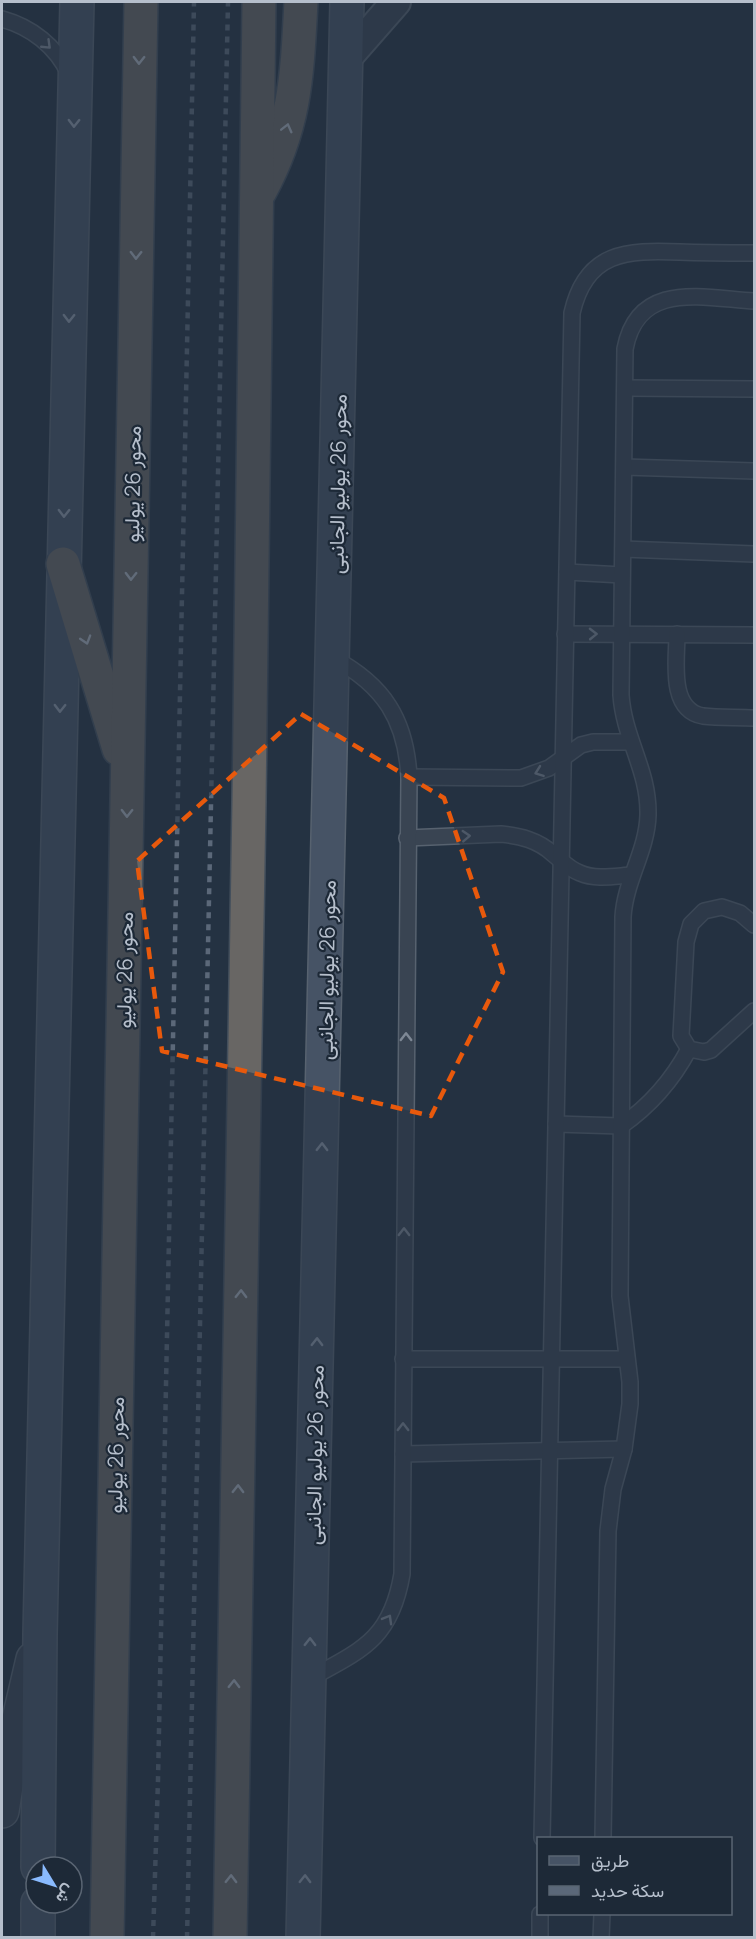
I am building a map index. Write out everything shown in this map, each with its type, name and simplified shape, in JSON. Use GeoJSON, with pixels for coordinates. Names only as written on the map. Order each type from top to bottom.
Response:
{"type":"FeatureCollection","features":[{"type":"Feature","properties":{"kind":"highway","name":"محور 26 يوليو"},"geometry":{"type":"LineString","coordinates":[[107,1938],[141,2]]}},
{"type":"Feature","properties":{"kind":"highway"},"geometry":{"type":"LineString","coordinates":[[230,1938],[249,802],[259,2]]}},
{"type":"Feature","properties":{"kind":"highway"},"geometry":{"type":"LineString","coordinates":[[255,200],[272,169],[285,137],[293,102],[301,2]]}},
{"type":"Feature","properties":{"kind":"highway"},"geometry":{"type":"LineString","coordinates":[[63,564],[127,777]]}},
{"type":"Feature","properties":{"kind":"main road"},"geometry":{"type":"LineString","coordinates":[[38,1855],[40,1634],[76,2]]}},
{"type":"Feature","properties":{"kind":"main road","name":"محور 26 يوليو الجانبى"},"geometry":{"type":"LineString","coordinates":[[303,1938],[347,2]]}},
{"type":"Feature","properties":{"kind":"main road"},"geometry":{"type":"LineString","coordinates":[[38,1915],[38,1938]]}},
{"type":"Feature","properties":{"kind":"street"},"geometry":{"type":"LineString","coordinates":[[347,58],[396,2]]}},
{"type":"Feature","properties":{"kind":"street"},"geometry":{"type":"LineString","coordinates":[[2,1810],[20,1714],[40,1634]]}},
{"type":"Feature","properties":{"kind":"lane"},"geometry":{"type":"LineString","coordinates":[[2,20],[30,30],[45,41],[68,71],[74,89]]}},
{"type":"Feature","properties":{"kind":"lane"},"geometry":{"type":"LineString","coordinates":[[542,1837],[572,312],[575,298],[582,284],[602,263],[615,256],[629,252],[754,253]]}},
{"type":"Feature","properties":{"kind":"lane"},"geometry":{"type":"LineString","coordinates":[[603,1837],[608,1531],[612,1489],[624,1449],[630,1404],[620,1296],[623,917],[624,903],[645,837],[648,808],[645,778],[622,711],[621,633],[628,336],[637,318],[652,304],[664,299],[677,297],[754,301]]}},
{"type":"Feature","properties":{"kind":"lane"},"geometry":{"type":"LineString","coordinates":[[625,388],[754,389]]}},
{"type":"Feature","properties":{"kind":"lane"},"geometry":{"type":"LineString","coordinates":[[624,467],[754,471]]}},
{"type":"Feature","properties":{"kind":"lane"},"geometry":{"type":"LineString","coordinates":[[623,549],[754,554]]}},
{"type":"Feature","properties":{"kind":"lane"},"geometry":{"type":"LineString","coordinates":[[567,572],[622,574]]}},
{"type":"Feature","properties":{"kind":"lane"},"geometry":{"type":"LineString","coordinates":[[565,634],[754,636]]}},
{"type":"Feature","properties":{"kind":"lane"},"geometry":{"type":"LineString","coordinates":[[677,634],[678,686],[683,702],[688,708],[703,716],[754,718]]}},
{"type":"Feature","properties":{"kind":"lane"},"geometry":{"type":"LineString","coordinates":[[309,1679],[354,1656],[382,1629],[393,1612],[402,1574],[408,753],[403,733],[382,696],[368,681],[333,658]]}},
{"type":"Feature","properties":{"kind":"lane"},"geometry":{"type":"LineString","coordinates":[[409,777],[521,778],[549,768],[571,751],[592,742],[631,742]]}},
{"type":"Feature","properties":{"kind":"lane"},"geometry":{"type":"LineString","coordinates":[[407,838],[514,835],[540,844],[570,868],[591,877],[632,875]]}},
{"type":"Feature","properties":{"kind":"lane"},"geometry":{"type":"LineString","coordinates":[[754,925],[740,913],[722,907],[704,911],[691,924],[686,942],[681,1036],[689,1049],[704,1052],[711,1050],[754,1011]]}},
{"type":"Feature","properties":{"kind":"lane"},"geometry":{"type":"LineString","coordinates":[[556,1124],[621,1126],[654,1100],[668,1085],[689,1049]]}},
{"type":"Feature","properties":{"kind":"lane"},"geometry":{"type":"LineString","coordinates":[[404,1359],[627,1359]]}},
{"type":"Feature","properties":{"kind":"lane"},"geometry":{"type":"LineString","coordinates":[[403,1454],[624,1449]]}},
{"type":"Feature","properties":{"kind":"lane"},"geometry":{"type":"LineString","coordinates":[[540,1915],[540,1938]]}},
{"type":"Feature","properties":{"kind":"lane"},"geometry":{"type":"LineString","coordinates":[[601,1938],[602,1915]]}},
{"type":"Feature","properties":{"kind":"highlighted area"},"geometry":{"type":"Polygon","coordinates":[[[301,714],[444,798],[503,972],[431,1116],[162,1051],[137,861],[301,714]]]}},
{"type":"Feature","properties":{"kind":"railway"},"geometry":{"type":"LineString","coordinates":[[153,1938],[194,2]]}},
{"type":"Feature","properties":{"kind":"railway"},"geometry":{"type":"LineString","coordinates":[[187,1938],[228,2]]}}]}
